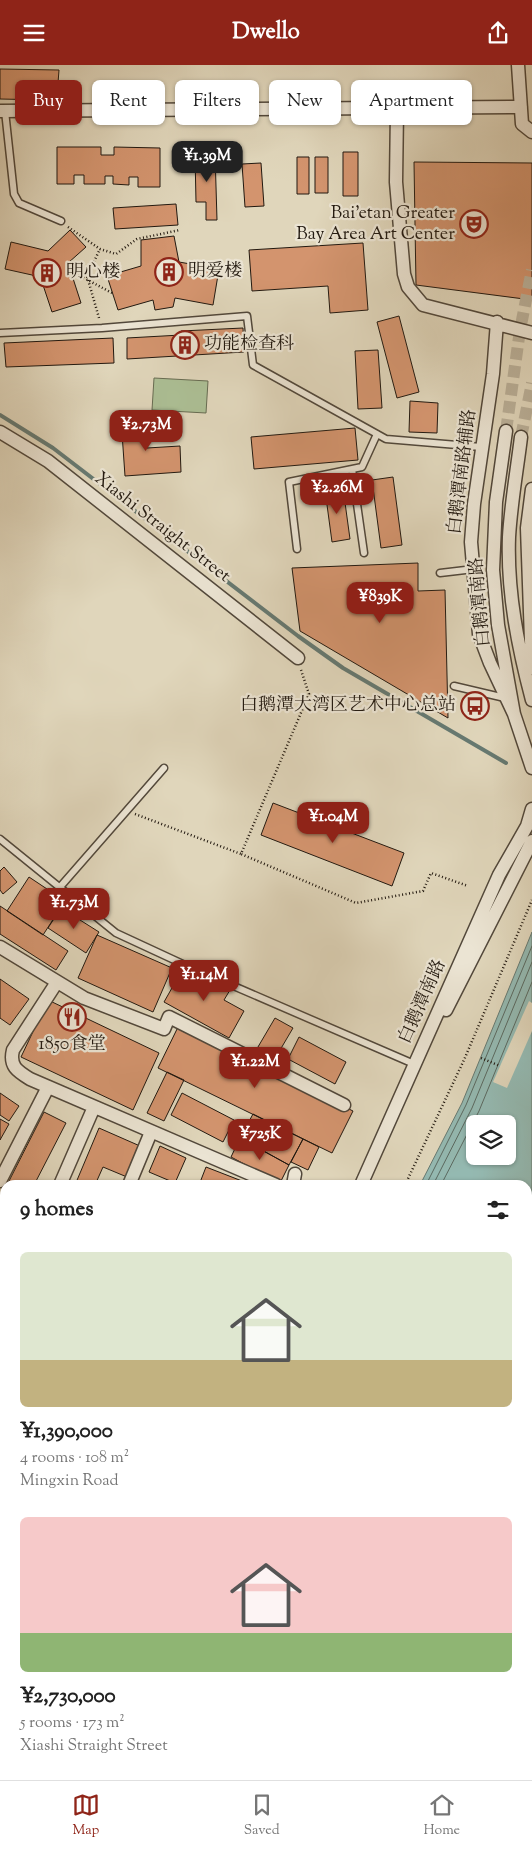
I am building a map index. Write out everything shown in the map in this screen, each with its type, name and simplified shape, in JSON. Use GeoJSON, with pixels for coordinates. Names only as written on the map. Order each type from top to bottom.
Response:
{"type":"FeatureCollection","features":[{"type":"Feature","properties":{"kind":"street"},"geometry":{"type":"LineString","coordinates":[[518,65],[522,124],[532,132]]}},
{"type":"Feature","properties":{"kind":"street"},"geometry":{"type":"LineString","coordinates":[[472,108],[521,107]]}},
{"type":"Feature","properties":{"kind":"street"},"geometry":{"type":"LineString","coordinates":[[3,111],[351,110]]}},
{"type":"Feature","properties":{"kind":"street"},"geometry":{"type":"LineString","coordinates":[[397,125],[396,182],[404,274],[408,287],[423,305],[497,322],[532,333]]}},
{"type":"Feature","properties":{"kind":"street","name":"白鹅潭南路辅路"},"geometry":{"type":"LineString","coordinates":[[497,322],[493,374],[481,447],[471,542],[479,633],[490,663],[514,714]]}},
{"type":"Feature","properties":{"kind":"street","name":"白鹅潭南路"},"geometry":{"type":"LineString","coordinates":[[506,431],[496,502],[493,570],[498,625],[514,714],[532,768]]}},
{"type":"Feature","properties":{"kind":"street","name":"Xiashi Straight Street"},"geometry":{"type":"LineString","coordinates":[[0,432],[48,461],[297,657]]}},
{"type":"Feature","properties":{"kind":"street","name":"白鹅潭南路"},"geometry":{"type":"LineString","coordinates":[[521,437],[509,537],[512,605],[519,651],[532,700]]}},
{"type":"Feature","properties":{"kind":"street"},"geometry":{"type":"LineString","coordinates":[[532,489],[527,528],[532,668]]}},
{"type":"Feature","properties":{"kind":"street","name":"白鹅潭南路"},"geometry":{"type":"LineString","coordinates":[[414,1064],[499,875],[527,826],[532,809]]}},
{"type":"Feature","properties":{"kind":"street","name":"白鹅潭南路"},"geometry":{"type":"LineString","coordinates":[[414,1064],[453,999],[532,841]]}},
{"type":"Feature","properties":{"kind":"street"},"geometry":{"type":"LineString","coordinates":[[0,947],[84,998],[164,1029],[169,1017],[344,1105]]}},
{"type":"Feature","properties":{"kind":"street"},"geometry":{"type":"LineString","coordinates":[[56,982],[13,1050],[11,1059],[14,1068],[30,1079],[264,1180]]}},
{"type":"Feature","properties":{"kind":"street"},"geometry":{"type":"LineString","coordinates":[[362,1180],[414,1064]]}},
{"type":"Feature","properties":{"kind":"street"},"geometry":{"type":"LineString","coordinates":[[1,1180],[48,1087]]}},
{"type":"Feature","properties":{"kind":"street"},"geometry":{"type":"LineString","coordinates":[[62,1180],[94,1107]]}},
{"type":"Feature","properties":{"kind":"street"},"geometry":{"type":"LineString","coordinates":[[131,1180],[151,1131]]}},
{"type":"Feature","properties":{"kind":"lane"},"geometry":{"type":"LineString","coordinates":[[3,111],[14,194],[19,203],[61,221]]}},
{"type":"Feature","properties":{"kind":"lane"},"geometry":{"type":"LineString","coordinates":[[0,333],[102,328],[247,316],[253,365],[386,439],[481,447]]}},
{"type":"Feature","properties":{"kind":"lane"},"geometry":{"type":"LineString","coordinates":[[297,549],[289,483],[362,467],[377,434]]}},
{"type":"Feature","properties":{"kind":"lane"},"geometry":{"type":"LineString","coordinates":[[352,469],[364,553]]}},
{"type":"Feature","properties":{"kind":"lane"},"geometry":{"type":"LineString","coordinates":[[440,573],[474,569]]}},
{"type":"Feature","properties":{"kind":"lane"},"geometry":{"type":"LineString","coordinates":[[454,686],[507,699]]}},
{"type":"Feature","properties":{"kind":"lane"},"geometry":{"type":"LineString","coordinates":[[60,887],[164,768]]}},
{"type":"Feature","properties":{"kind":"lane"},"geometry":{"type":"LineString","coordinates":[[0,839],[116,933],[185,965],[414,1064]]}},
{"type":"Feature","properties":{"kind":"path"},"geometry":{"type":"LineString","coordinates":[[61,221],[100,249],[116,254],[137,239],[180,230]]}},
{"type":"Feature","properties":{"kind":"path"},"geometry":{"type":"LineString","coordinates":[[100,249],[87,275],[102,328]]}},
{"type":"Feature","properties":{"kind":"path"},"geometry":{"type":"LineString","coordinates":[[71,271],[112,293]]}},
{"type":"Feature","properties":{"kind":"path"},"geometry":{"type":"LineString","coordinates":[[241,854],[309,694],[297,657]]}},
{"type":"Feature","properties":{"kind":"path"},"geometry":{"type":"LineString","coordinates":[[127,811],[241,854],[356,903],[423,891],[431,873],[468,886]]}},
{"type":"Feature","properties":{"kind":"path"},"geometry":{"type":"LineString","coordinates":[[407,1180],[464,1060],[532,900]]}},
{"type":"Feature","properties":{"kind":"path"},"geometry":{"type":"LineString","coordinates":[[481,1058],[500,1066]]}},
{"type":"Feature","properties":{"kind":"green space"},"geometry":{"type":"Polygon","coordinates":[[[154,378],[208,381],[206,413],[152,410],[154,378]]]}},
{"type":"Feature","properties":{"kind":"water"},"geometry":{"type":"Polygon","coordinates":[[[532,932],[532,1180],[423,1180],[462,1103],[532,932]]]}},
{"type":"Feature","properties":{"kind":"pier"},"geometry":{"type":"Polygon","coordinates":[[[529,1001],[532,1003],[532,1031],[507,1088],[493,1082],[529,1001]]]}},
{"type":"Feature","properties":{"kind":"building"},"geometry":{"type":"Polygon","coordinates":[[[0,69],[59,70],[58,80],[15,80],[15,99],[0,99],[0,69]]]}},
{"type":"Feature","properties":{"kind":"building"},"geometry":{"type":"Polygon","coordinates":[[[57,147],[101,147],[101,155],[114,155],[114,147],[160,148],[160,187],[138,187],[138,177],[129,177],[129,185],[113,184],[113,176],[105,176],[105,184],[84,184],[84,175],[74,175],[74,184],[57,184],[57,147]]]}},
{"type":"Feature","properties":{"kind":"building"},"geometry":{"type":"Polygon","coordinates":[[[343,152],[358,152],[358,196],[343,196],[343,152]]]}},
{"type":"Feature","properties":{"kind":"building"},"geometry":{"type":"Polygon","coordinates":[[[215,153],[217,220],[206,220],[206,202],[196,202],[195,154],[215,153]]]}},
{"type":"Feature","properties":{"kind":"building"},"geometry":{"type":"Polygon","coordinates":[[[297,157],[309,157],[309,194],[297,194],[297,157]]]}},
{"type":"Feature","properties":{"kind":"building"},"geometry":{"type":"Polygon","coordinates":[[[315,157],[328,157],[328,193],[315,193],[315,157]]]}},
{"type":"Feature","properties":{"kind":"building","name":"Bai'etan Greater Bay Area Art Center"},"geometry":{"type":"Polygon","coordinates":[[[414,162],[532,163],[532,300],[416,285],[414,162]]]}},
{"type":"Feature","properties":{"kind":"building"},"geometry":{"type":"Polygon","coordinates":[[[261,163],[264,206],[245,207],[242,164],[261,163]]]}},
{"type":"Feature","properties":{"kind":"building"},"geometry":{"type":"Polygon","coordinates":[[[176,204],[178,225],[115,229],[113,208],[176,204]]]}},
{"type":"Feature","properties":{"kind":"building","name":"明心楼"},"geometry":{"type":"Polygon","coordinates":[[[70,230],[86,247],[68,263],[81,303],[52,312],[42,282],[32,275],[5,269],[11,242],[48,251],[70,230]]]}},
{"type":"Feature","properties":{"kind":"building","name":"明爱楼"},"geometry":{"type":"Polygon","coordinates":[[[174,236],[179,262],[219,269],[213,305],[175,298],[173,307],[155,310],[153,300],[118,310],[107,276],[141,266],[141,240],[174,236]]]}},
{"type":"Feature","properties":{"kind":"building"},"geometry":{"type":"Polygon","coordinates":[[[363,243],[368,310],[330,313],[328,286],[252,291],[249,250],[363,243]]]}},
{"type":"Feature","properties":{"kind":"building"},"geometry":{"type":"Polygon","coordinates":[[[399,316],[419,392],[397,398],[377,322],[399,316]]]}},
{"type":"Feature","properties":{"kind":"building","name":"功能检查科"},"geometry":{"type":"Polygon","coordinates":[[[243,328],[244,352],[127,359],[127,338],[181,335],[181,331],[243,328]]]}},
{"type":"Feature","properties":{"kind":"building"},"geometry":{"type":"Polygon","coordinates":[[[113,338],[114,363],[6,367],[4,343],[113,338]]]}},
{"type":"Feature","properties":{"kind":"building"},"geometry":{"type":"Polygon","coordinates":[[[378,350],[382,408],[358,409],[355,351],[378,350]]]}},
{"type":"Feature","properties":{"kind":"building"},"geometry":{"type":"Polygon","coordinates":[[[410,401],[438,403],[437,433],[409,432],[410,401]]]}},
{"type":"Feature","properties":{"kind":"building"},"geometry":{"type":"Polygon","coordinates":[[[145,417],[147,448],[180,446],[181,472],[125,476],[121,419],[145,417]]]}},
{"type":"Feature","properties":{"kind":"building"},"geometry":{"type":"Polygon","coordinates":[[[355,428],[358,460],[254,469],[251,437],[355,428]]]}},
{"type":"Feature","properties":{"kind":"building"},"geometry":{"type":"Polygon","coordinates":[[[393,477],[402,545],[381,548],[372,480],[393,477]]]}},
{"type":"Feature","properties":{"kind":"building"},"geometry":{"type":"Polygon","coordinates":[[[343,488],[350,539],[332,542],[325,490],[343,488]]]}},
{"type":"Feature","properties":{"kind":"building"},"geometry":{"type":"Polygon","coordinates":[[[418,563],[418,591],[445,590],[448,718],[300,631],[292,568],[418,563]]]}},
{"type":"Feature","properties":{"kind":"building"},"geometry":{"type":"Polygon","coordinates":[[[273,803],[404,853],[392,886],[261,835],[273,803]]]}},
{"type":"Feature","properties":{"kind":"building"},"geometry":{"type":"Polygon","coordinates":[[[4,867],[17,882],[3,894],[0,890],[0,871],[4,867]]]}},
{"type":"Feature","properties":{"kind":"building"},"geometry":{"type":"Polygon","coordinates":[[[29,877],[65,901],[43,935],[7,911],[29,877]]]}},
{"type":"Feature","properties":{"kind":"building"},"geometry":{"type":"Polygon","coordinates":[[[0,906],[68,951],[56,970],[0,934],[0,906]]]}},
{"type":"Feature","properties":{"kind":"building"},"geometry":{"type":"Polygon","coordinates":[[[61,908],[99,932],[86,953],[48,928],[61,908]]]}},
{"type":"Feature","properties":{"kind":"building"},"geometry":{"type":"Polygon","coordinates":[[[97,935],[172,968],[153,1012],[78,978],[97,935]]]}},
{"type":"Feature","properties":{"kind":"building"},"geometry":{"type":"Polygon","coordinates":[[[185,965],[230,990],[224,1000],[244,1011],[229,1038],[164,1002],[185,965]]]}},
{"type":"Feature","properties":{"kind":"building"},"geometry":{"type":"Polygon","coordinates":[[[0,979],[29,999],[10,1025],[0,1018],[0,979]]]}},
{"type":"Feature","properties":{"kind":"building"},"geometry":{"type":"Polygon","coordinates":[[[48,1000],[159,1053],[133,1110],[21,1057],[48,1000]]]}},
{"type":"Feature","properties":{"kind":"building"},"geometry":{"type":"Polygon","coordinates":[[[275,1018],[293,1028],[273,1062],[255,1052],[275,1018]]]}},
{"type":"Feature","properties":{"kind":"building"},"geometry":{"type":"Polygon","coordinates":[[[179,1025],[353,1111],[332,1153],[158,1068],[179,1025]]]}},
{"type":"Feature","properties":{"kind":"building"},"geometry":{"type":"Polygon","coordinates":[[[299,1037],[346,1062],[335,1084],[288,1059],[299,1037]]]}},
{"type":"Feature","properties":{"kind":"building"},"geometry":{"type":"Polygon","coordinates":[[[167,1072],[184,1080],[164,1121],[147,1113],[167,1072]]]}},
{"type":"Feature","properties":{"kind":"building"},"geometry":{"type":"Polygon","coordinates":[[[0,1093],[19,1106],[9,1121],[0,1115],[0,1093]]]}},
{"type":"Feature","properties":{"kind":"building"},"geometry":{"type":"Polygon","coordinates":[[[182,1093],[234,1120],[223,1142],[171,1115],[182,1093]]]}},
{"type":"Feature","properties":{"kind":"building"},"geometry":{"type":"Polygon","coordinates":[[[44,1112],[66,1123],[37,1180],[10,1180],[44,1112]]]}},
{"type":"Feature","properties":{"kind":"building"},"geometry":{"type":"Polygon","coordinates":[[[253,1114],[303,1139],[289,1165],[240,1138],[253,1114]]]}},
{"type":"Feature","properties":{"kind":"building"},"geometry":{"type":"Polygon","coordinates":[[[0,1119],[9,1124],[0,1140],[0,1119]]]}},
{"type":"Feature","properties":{"kind":"building"},"geometry":{"type":"Polygon","coordinates":[[[99,1128],[140,1146],[127,1177],[103,1167],[97,1180],[77,1180],[99,1128]]]}},
{"type":"Feature","properties":{"kind":"building"},"geometry":{"type":"Polygon","coordinates":[[[240,1138],[289,1165],[282,1180],[274,1180],[231,1157],[240,1138]]]}},
{"type":"Feature","properties":{"kind":"building"},"geometry":{"type":"Polygon","coordinates":[[[303,1139],[319,1147],[308,1170],[291,1162],[303,1139]]]}},
{"type":"Feature","properties":{"kind":"building"},"geometry":{"type":"Polygon","coordinates":[[[160,1146],[186,1158],[176,1180],[168,1180],[149,1172],[160,1146]]]}},
{"type":"Feature","properties":{"kind":"building"},"geometry":{"type":"Polygon","coordinates":[[[206,1167],[239,1180],[201,1180],[206,1167]]]}},
{"type":"Feature","properties":{"kind":"waterway"},"geometry":{"type":"LineString","coordinates":[[0,415],[53,448],[298,636],[343,668],[506,763]]}},
{"type":"Feature","properties":{"kind":"tunnel"},"geometry":{"type":"LineString","coordinates":[[506,431],[520,330],[532,270]]}},
{"type":"Feature","properties":{"kind":"tunnel"},"geometry":{"type":"LineString","coordinates":[[521,437],[532,383]]}},
{"type":"Feature","properties":{"kind":"place","name":"Bai'etan Greater Bay Area Art Center"},"geometry":{"type":"Point","coordinates":[474,224]}},
{"type":"Feature","properties":{"kind":"place","name":"明爱楼"},"geometry":{"type":"Point","coordinates":[169,272]}},
{"type":"Feature","properties":{"kind":"place","name":"明心楼"},"geometry":{"type":"Point","coordinates":[47,273]}},
{"type":"Feature","properties":{"kind":"place","name":"功能检查科"},"geometry":{"type":"Point","coordinates":[185,345]}},
{"type":"Feature","properties":{"kind":"place","name":"白鹅潭大湾区艺术中心总站"},"geometry":{"type":"Point","coordinates":[475,706]}},
{"type":"Feature","properties":{"kind":"place","name":"1850食堂"},"geometry":{"type":"Point","coordinates":[72,1017]}}]}
